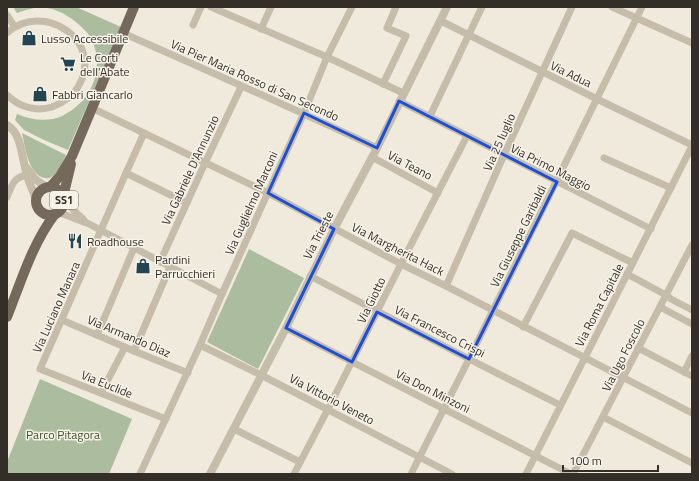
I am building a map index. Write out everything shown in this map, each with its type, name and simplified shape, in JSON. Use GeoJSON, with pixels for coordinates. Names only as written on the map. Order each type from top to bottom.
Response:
{"type":"FeatureCollection","features":[{"type":"Feature","properties":{"kind":"main road","name":"SS1"},"geometry":{"type":"LineString","coordinates":[[34,250],[40,226],[40,215],[36,204],[36,196],[39,191],[48,187],[60,176],[72,156],[134,7]]}},
{"type":"Feature","properties":{"kind":"main road","name":"SS1"},"geometry":{"type":"LineString","coordinates":[[7,317],[34,250],[45,229],[62,207],[72,156]]}},
{"type":"Feature","properties":{"kind":"main road","name":"SS1"},"geometry":{"type":"LineString","coordinates":[[48,187],[59,190],[64,199]]}},
{"type":"Feature","properties":{"kind":"main road","name":"SS1"},"geometry":{"type":"LineString","coordinates":[[39,210],[46,214],[57,213]]}},
{"type":"Feature","properties":{"kind":"street"},"geometry":{"type":"LineString","coordinates":[[193,25],[201,7]]}},
{"type":"Feature","properties":{"kind":"street","name":"Via Primo Maggio"},"geometry":{"type":"LineString","coordinates":[[210,7],[327,57],[383,84],[430,116],[650,229]]}},
{"type":"Feature","properties":{"kind":"street"},"geometry":{"type":"LineString","coordinates":[[261,29],[271,7]]}},
{"type":"Feature","properties":{"kind":"street","name":"Via Guglielmo Marconi"},"geometry":{"type":"LineString","coordinates":[[140,474],[188,373],[304,113],[327,57],[352,7]]}},
{"type":"Feature","properties":{"kind":"street"},"geometry":{"type":"LineString","coordinates":[[383,84],[406,36],[387,28],[396,7]]}},
{"type":"Feature","properties":{"kind":"street","name":"Via Trieste"},"geometry":{"type":"LineString","coordinates":[[210,474],[286,328],[310,276],[447,7]]}},
{"type":"Feature","properties":{"kind":"street"},"geometry":{"type":"LineString","coordinates":[[430,116],[482,7]]}},
{"type":"Feature","properties":{"kind":"street","name":"Via 25 luglio"},"geometry":{"type":"LineString","coordinates":[[446,286],[572,7]]}},
{"type":"Feature","properties":{"kind":"street"},"geometry":{"type":"LineString","coordinates":[[612,7],[692,43]]}},
{"type":"Feature","properties":{"kind":"street","name":"Via Giuseppe Garibaldi"},"geometry":{"type":"LineString","coordinates":[[411,474],[470,359],[642,7]]}},
{"type":"Feature","properties":{"kind":"street"},"geometry":{"type":"LineString","coordinates":[[7,15],[14,26]]}},
{"type":"Feature","properties":{"kind":"street"},"geometry":{"type":"LineString","coordinates":[[7,33],[14,26],[25,21],[40,18],[54,21],[72,32],[80,44],[84,55],[85,68],[82,80],[74,93],[58,105],[44,109],[33,109],[18,103],[7,95]]}},
{"type":"Feature","properties":{"kind":"street","name":"Via Adua"},"geometry":{"type":"LineString","coordinates":[[441,21],[692,145]]}},
{"type":"Feature","properties":{"kind":"street","name":"Via Pier Maria Rosso di San Secondo"},"geometry":{"type":"LineString","coordinates":[[123,33],[241,87],[304,113],[376,148]]}},
{"type":"Feature","properties":{"kind":"street","name":"Via Gabriele D'Annunzio"},"geometry":{"type":"LineString","coordinates":[[160,262],[241,87]]}},
{"type":"Feature","properties":{"kind":"street","name":"Via Margherita Hack"},"geometry":{"type":"LineString","coordinates":[[92,108],[268,194],[692,414]]}},
{"type":"Feature","properties":{"kind":"street"},"geometry":{"type":"LineString","coordinates":[[7,125],[12,128],[16,134],[27,175],[36,199]]}},
{"type":"Feature","properties":{"kind":"street","name":"Via Luciano Manara"},"geometry":{"type":"LineString","coordinates":[[40,369],[144,133]]}},
{"type":"Feature","properties":{"kind":"street","name":"Via Giotto"},"geometry":{"type":"LineString","coordinates":[[294,474],[467,136]]}},
{"type":"Feature","properties":{"kind":"street","name":"Via Roma Capitale"},"geometry":{"type":"LineString","coordinates":[[526,474],[692,145]]}},
{"type":"Feature","properties":{"kind":"street","name":"Via Teano"},"geometry":{"type":"LineString","coordinates":[[372,156],[438,193]]}},
{"type":"Feature","properties":{"kind":"street"},"geometry":{"type":"LineString","coordinates":[[604,158],[671,188]]}},
{"type":"Feature","properties":{"kind":"street"},"geometry":{"type":"LineString","coordinates":[[24,160],[32,176],[48,187]]}},
{"type":"Feature","properties":{"kind":"street"},"geometry":{"type":"LineString","coordinates":[[126,173],[187,203]]}},
{"type":"Feature","properties":{"kind":"street"},"geometry":{"type":"LineString","coordinates":[[7,197],[16,180],[20,176],[27,175]]}},
{"type":"Feature","properties":{"kind":"street"},"geometry":{"type":"LineString","coordinates":[[64,199],[89,224],[100,231],[222,294]]}},
{"type":"Feature","properties":{"kind":"street"},"geometry":{"type":"LineString","coordinates":[[57,213],[89,224]]}},
{"type":"Feature","properties":{"kind":"street"},"geometry":{"type":"LineString","coordinates":[[523,327],[572,233],[633,263]]}},
{"type":"Feature","properties":{"kind":"street","name":"Via Ugo Foscolo"},"geometry":{"type":"LineString","coordinates":[[572,474],[603,418],[692,245]]}},
{"type":"Feature","properties":{"kind":"street"},"geometry":{"type":"LineString","coordinates":[[97,335],[134,248]]}},
{"type":"Feature","properties":{"kind":"street"},"geometry":{"type":"LineString","coordinates":[[134,351],[170,267]]}},
{"type":"Feature","properties":{"kind":"street"},"geometry":{"type":"LineString","coordinates":[[627,274],[666,295],[671,300],[692,310]]}},
{"type":"Feature","properties":{"kind":"street","name":"Via Francesco Crispi"},"geometry":{"type":"LineString","coordinates":[[310,276],[377,312],[560,405]]}},
{"type":"Feature","properties":{"kind":"street"},"geometry":{"type":"LineString","coordinates":[[660,307],[692,324]]}},
{"type":"Feature","properties":{"kind":"street","name":"Via Armando Diaz"},"geometry":{"type":"LineString","coordinates":[[62,320],[188,373]]}},
{"type":"Feature","properties":{"kind":"street","name":"Via Don Minzoni"},"geometry":{"type":"LineString","coordinates":[[286,328],[572,474]]}},
{"type":"Feature","properties":{"kind":"street","name":"Via Vittorio Veneto"},"geometry":{"type":"LineString","coordinates":[[200,345],[328,409],[452,474]]}},
{"type":"Feature","properties":{"kind":"street"},"geometry":{"type":"LineString","coordinates":[[101,393],[125,347]]}},
{"type":"Feature","properties":{"kind":"street"},"geometry":{"type":"LineString","coordinates":[[638,348],[692,376]]}},
{"type":"Feature","properties":{"kind":"street"},"geometry":{"type":"LineString","coordinates":[[684,372],[692,356]]}},
{"type":"Feature","properties":{"kind":"street","name":"Via Euclide"},"geometry":{"type":"LineString","coordinates":[[40,369],[166,419]]}},
{"type":"Feature","properties":{"kind":"street"},"geometry":{"type":"LineString","coordinates":[[603,418],[692,463]]}},
{"type":"Feature","properties":{"kind":"street"},"geometry":{"type":"LineString","coordinates":[[234,429],[300,462]]}},
{"type":"Feature","properties":{"kind":"highlighted area"},"geometry":{"type":"Polygon","coordinates":[[[399,101],[557,182],[469,359],[377,312],[352,362],[286,328],[334,229],[268,193],[304,113],[377,148],[399,101]]]}},
{"type":"Feature","properties":{"kind":"green space"},"geometry":{"type":"Polygon","coordinates":[[[13,7],[38,7],[17,13],[13,7]]]}},
{"type":"Feature","properties":{"kind":"green space"},"geometry":{"type":"Polygon","coordinates":[[[43,7],[76,7],[121,27],[68,150],[24,130],[15,120],[17,114],[44,120],[53,119],[64,115],[76,107],[84,99],[94,80],[97,69],[97,58],[95,47],[90,37],[86,31],[74,21],[54,10],[43,7]]]}},
{"type":"Feature","properties":{"kind":"green space"},"geometry":{"type":"Polygon","coordinates":[[[22,133],[66,155],[59,169],[53,176],[46,178],[39,176],[35,172],[28,159],[22,133]]]}},
{"type":"Feature","properties":{"kind":"green space"},"geometry":{"type":"Polygon","coordinates":[[[249,249],[304,278],[258,369],[207,342],[249,249]]]}},
{"type":"Feature","properties":{"kind":"green space","name":"Parco Pitagora"},"geometry":{"type":"Polygon","coordinates":[[[40,379],[132,419],[109,474],[7,474],[7,462],[40,379]]]}},
{"type":"Feature","properties":{"kind":"place","name":"Lusso Accessibile"},"geometry":{"type":"Point","coordinates":[29,38]}},
{"type":"Feature","properties":{"kind":"place","name":"Le Corti dell'Abate"},"geometry":{"type":"Point","coordinates":[68,64]}},
{"type":"Feature","properties":{"kind":"place","name":"Fabbri Giancarlo"},"geometry":{"type":"Point","coordinates":[40,94]}},
{"type":"Feature","properties":{"kind":"place","name":"Roadhouse"},"geometry":{"type":"Point","coordinates":[75,241]}},
{"type":"Feature","properties":{"kind":"place","name":"Pardini Parrucchieri"},"geometry":{"type":"Point","coordinates":[143,266]}}]}
